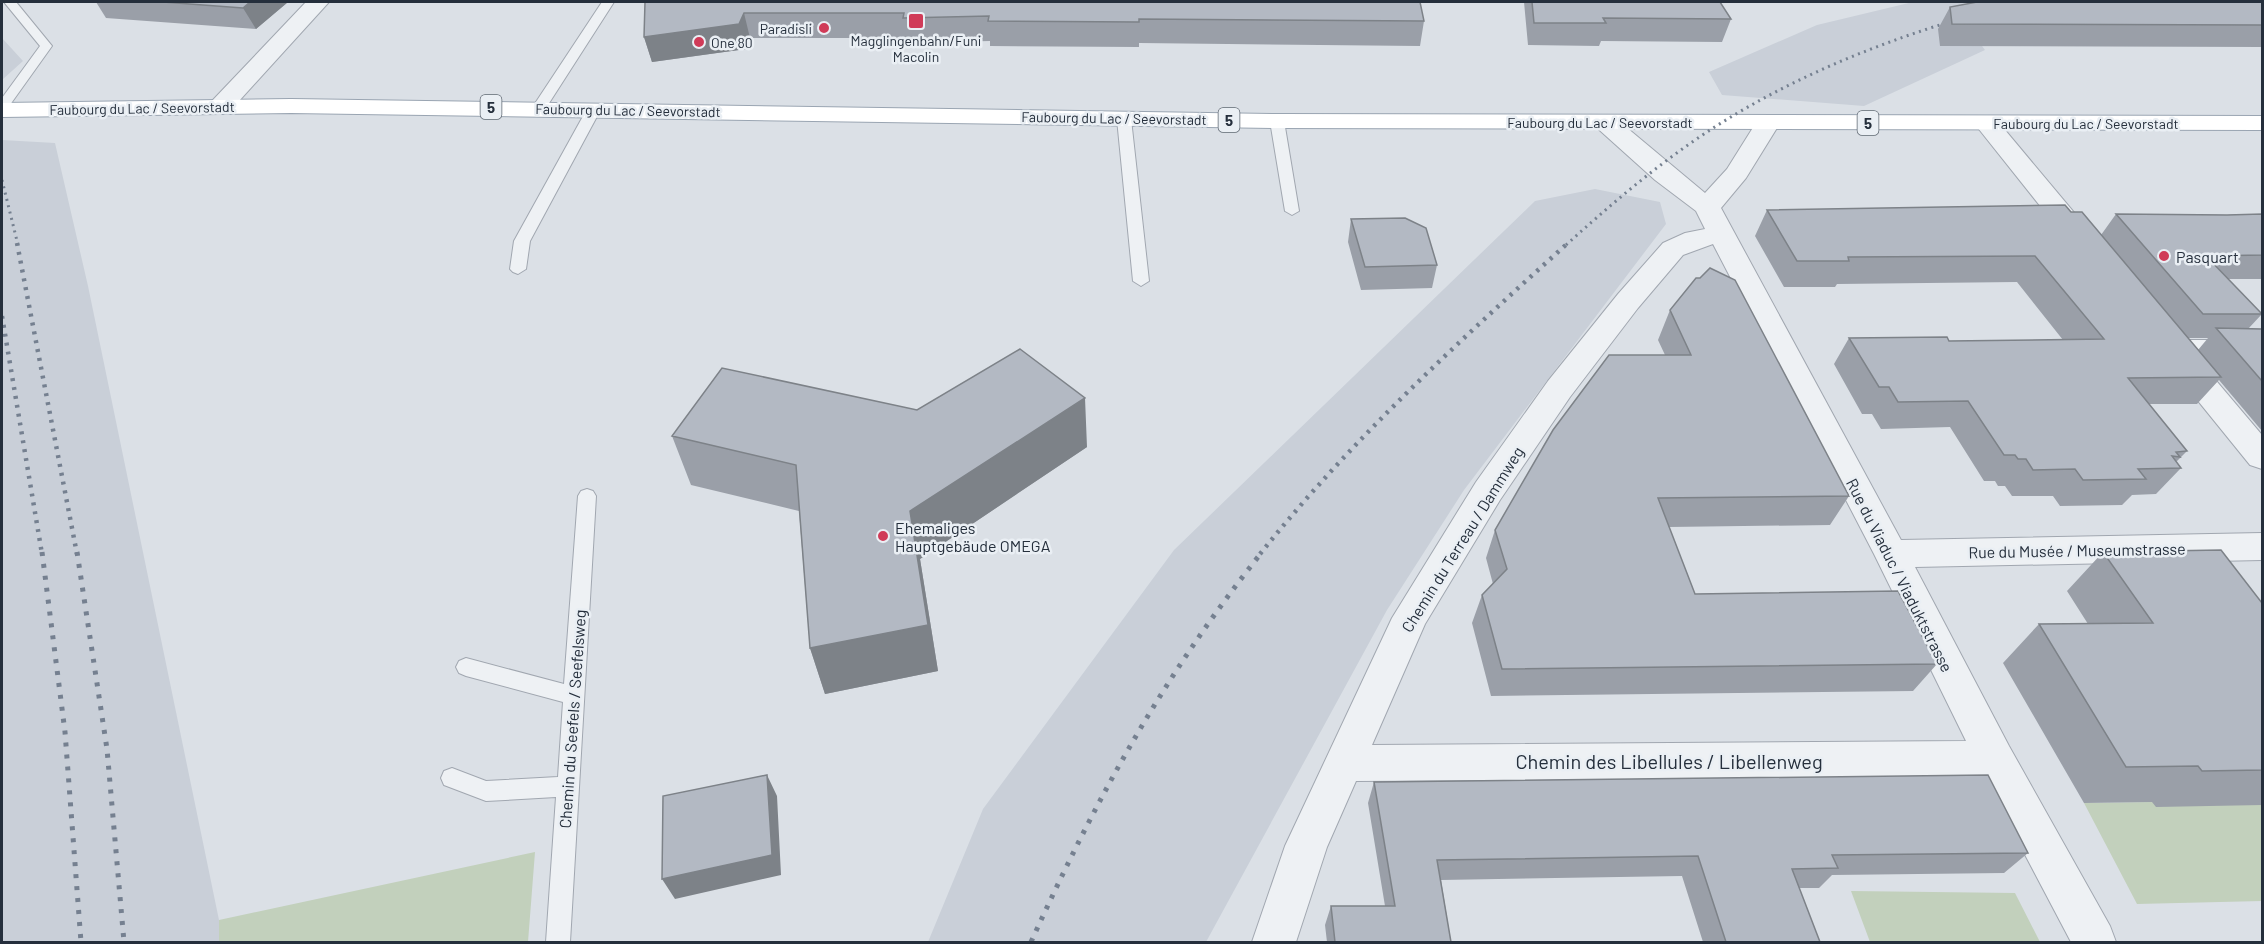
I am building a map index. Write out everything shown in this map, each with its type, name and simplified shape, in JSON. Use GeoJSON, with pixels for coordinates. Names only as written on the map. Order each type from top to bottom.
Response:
{"type":"FeatureCollection","features":[{"type":"Feature","properties":{"kind":"main road","name":"Faubourg du Lac / Seevorstadt"},"geometry":{"type":"LineString","coordinates":[[2,110],[220,107],[538,108],[1277,121],[2262,123]]}},
{"type":"Feature","properties":{"kind":"street"},"geometry":{"type":"LineString","coordinates":[[220,107],[293,26],[318,2]]}},
{"type":"Feature","properties":{"kind":"street","name":"Rue du Viaduc / Viaduktstrasse"},"geometry":{"type":"LineString","coordinates":[[1605,122],[1714,221],[1891,554],[1995,759],[2094,942]]}},
{"type":"Feature","properties":{"kind":"street"},"geometry":{"type":"LineString","coordinates":[[1714,221],[1737,173],[1768,123]]}},
{"type":"Feature","properties":{"kind":"street"},"geometry":{"type":"LineString","coordinates":[[1986,123],[2096,257]]}},
{"type":"Feature","properties":{"kind":"street","name":"Chemin du Terreau / Dammweg"},"geometry":{"type":"LineString","coordinates":[[1274,942],[1306,846],[1410,618],[1488,491],[1559,389],[1628,301],[1673,249],[1695,239],[1714,221]]}},
{"type":"Feature","properties":{"kind":"street"},"geometry":{"type":"LineString","coordinates":[[2162,337],[2262,457]]}},
{"type":"Feature","properties":{"kind":"street","name":"Rue du Musée / Museumstrasse"},"geometry":{"type":"LineString","coordinates":[[1891,554],[2262,546]]}},
{"type":"Feature","properties":{"kind":"street","name":"Chemin des Libellules / Libellenweg"},"geometry":{"type":"LineString","coordinates":[[1343,763],[1995,759]]}},
{"type":"Feature","properties":{"kind":"lane"},"geometry":{"type":"LineString","coordinates":[[2,106],[46,46],[10,2]]}},
{"type":"Feature","properties":{"kind":"lane"},"geometry":{"type":"LineString","coordinates":[[538,108],[608,2]]}},
{"type":"Feature","properties":{"kind":"lane"},"geometry":{"type":"LineString","coordinates":[[518,269],[522,241],[594,109]]}},
{"type":"Feature","properties":{"kind":"lane"},"geometry":{"type":"LineString","coordinates":[[1124,119],[1142,281]]}},
{"type":"Feature","properties":{"kind":"lane"},"geometry":{"type":"LineString","coordinates":[[1277,121],[1292,211]]}},
{"type":"Feature","properties":{"kind":"lane"},"geometry":{"type":"LineString","coordinates":[[2162,337],[2262,346]]}},
{"type":"Feature","properties":{"kind":"lane","name":"Chemin du Seefels / Seefelsweg"},"geometry":{"type":"LineString","coordinates":[[558,942],[587,496]]}},
{"type":"Feature","properties":{"kind":"lane"},"geometry":{"type":"LineString","coordinates":[[466,667],[574,696]]}},
{"type":"Feature","properties":{"kind":"lane"},"geometry":{"type":"LineString","coordinates":[[452,778],[486,791],[568,786]]}},
{"type":"Feature","properties":{"kind":"shaded area"},"geometry":{"type":"Polygon","coordinates":[[[1913,2],[2063,2],[1965,23],[1985,50],[1864,106],[1722,95],[1709,72],[1817,25],[1913,2]]]}},
{"type":"Feature","properties":{"kind":"shaded area"},"geometry":{"type":"Polygon","coordinates":[[[2,38],[23,61],[2,80],[2,38]]]}},
{"type":"Feature","properties":{"kind":"shaded area"},"geometry":{"type":"Polygon","coordinates":[[[2,140],[55,143],[88,286],[219,920],[219,942],[2,942],[2,140]]]}},
{"type":"Feature","properties":{"kind":"shaded area"},"geometry":{"type":"Polygon","coordinates":[[[1595,189],[1660,202],[1666,224],[1464,490],[1387,610],[1206,942],[928,942],[983,809],[1174,550],[1535,201],[1595,189]]]}},
{"type":"Feature","properties":{"kind":"green space"},"geometry":{"type":"Polygon","coordinates":[[[2084,803],[2262,805],[2262,901],[2137,904],[2084,803]]]}},
{"type":"Feature","properties":{"kind":"green space"},"geometry":{"type":"Polygon","coordinates":[[[535,852],[528,942],[219,942],[219,920],[535,852]]]}},
{"type":"Feature","properties":{"kind":"green space"},"geometry":{"type":"Polygon","coordinates":[[[1851,891],[2015,893],[2040,942],[1870,942],[1851,891]]]}},
{"type":"Feature","properties":{"kind":"building"},"geometry":{"type":"Polygon","coordinates":[[[163,2],[250,2],[243,8],[163,2]]]}},
{"type":"Feature","properties":{"kind":"building"},"geometry":{"type":"Polygon","coordinates":[[[645,2],[1420,2],[1424,21],[1139,19],[1139,22],[988,21],[989,16],[903,18],[904,13],[744,13],[739,24],[644,37],[645,2]]]}},
{"type":"Feature","properties":{"kind":"building"},"geometry":{"type":"Polygon","coordinates":[[[1532,2],[1720,2],[1731,19],[1603,18],[1606,23],[1534,23],[1532,2]]]}},
{"type":"Feature","properties":{"kind":"building"},"geometry":{"type":"Polygon","coordinates":[[[1977,2],[2262,2],[2262,25],[1952,24],[1950,7],[1977,2]]]}},
{"type":"Feature","properties":{"kind":"building"},"geometry":{"type":"Polygon","coordinates":[[[2065,205],[2071,212],[2082,212],[2221,377],[2128,378],[2187,451],[2176,452],[2180,457],[2172,456],[2181,468],[2138,469],[2146,479],[2083,480],[2075,469],[2033,470],[2026,459],[2018,459],[2015,455],[2004,455],[1968,401],[1898,402],[1889,387],[1879,387],[1849,338],[1947,337],[1949,341],[2104,339],[2035,256],[1848,257],[1849,261],[1797,261],[1767,210],[2065,205]]]}},
{"type":"Feature","properties":{"kind":"building"},"geometry":{"type":"Polygon","coordinates":[[[2116,214],[2262,214],[2262,255],[2206,256],[2262,314],[2203,314],[2116,214]]]}},
{"type":"Feature","properties":{"kind":"building"},"geometry":{"type":"Polygon","coordinates":[[[1405,218],[1426,228],[1437,265],[1365,267],[1351,219],[1405,218]]]}},
{"type":"Feature","properties":{"kind":"building"},"geometry":{"type":"Polygon","coordinates":[[[1710,268],[1735,280],[1849,496],[1658,498],[1695,594],[1898,591],[1937,664],[1502,669],[1482,595],[1507,569],[1495,530],[1553,430],[1609,355],[1691,355],[1670,310],[1696,278],[1700,278],[1710,268]]]}},
{"type":"Feature","properties":{"kind":"building"},"geometry":{"type":"Polygon","coordinates":[[[2216,328],[2262,329],[2262,381],[2216,328]]]}},
{"type":"Feature","properties":{"kind":"building"},"geometry":{"type":"Polygon","coordinates":[[[1020,349],[1085,398],[910,511],[928,625],[810,648],[796,465],[672,436],[722,368],[917,410],[1020,349]]]}},
{"type":"Feature","properties":{"kind":"building"},"geometry":{"type":"Polygon","coordinates":[[[2221,550],[2262,603],[2262,770],[2202,771],[2198,766],[2126,767],[2039,624],[2153,623],[2103,552],[2221,550]]]}},
{"type":"Feature","properties":{"kind":"building"},"geometry":{"type":"Polygon","coordinates":[[[767,775],[772,855],[662,879],[663,796],[767,775]]]}},
{"type":"Feature","properties":{"kind":"building"},"geometry":{"type":"Polygon","coordinates":[[[1988,775],[2028,853],[1832,855],[1838,868],[1792,869],[1820,942],[1726,942],[1698,856],[1437,860],[1451,942],[1335,942],[1331,906],[1395,906],[1374,782],[1988,775]]]}},
{"type":"Feature","properties":{"kind":"railway"},"geometry":{"type":"LineString","coordinates":[[1566,245],[1663,163],[1698,138],[1759,101],[1857,55],[1959,19]]}},
{"type":"Feature","properties":{"kind":"railway"},"geometry":{"type":"LineString","coordinates":[[2,180],[18,245]]}},
{"type":"Feature","properties":{"kind":"railway"},"geometry":{"type":"LineString","coordinates":[[17,243],[77,554]]}},
{"type":"Feature","properties":{"kind":"railway"},"geometry":{"type":"LineString","coordinates":[[1260,554],[1369,431],[1447,354],[1568,243]]}},
{"type":"Feature","properties":{"kind":"railway"},"geometry":{"type":"LineString","coordinates":[[2,316],[42,554]]}},
{"type":"Feature","properties":{"kind":"railway"},"geometry":{"type":"LineString","coordinates":[[42,552],[65,732],[81,942]]}},
{"type":"Feature","properties":{"kind":"railway"},"geometry":{"type":"LineString","coordinates":[[77,552],[107,749],[124,942]]}},
{"type":"Feature","properties":{"kind":"railway"},"geometry":{"type":"LineString","coordinates":[[1031,942],[1081,838],[1134,740],[1193,645],[1262,552]]}},
{"type":"Feature","properties":{"kind":"place","name":"Magglingenbahn/Funi Macolin"},"geometry":{"type":"Point","coordinates":[916,21]}},
{"type":"Feature","properties":{"kind":"place","name":"Paradisli"},"geometry":{"type":"Point","coordinates":[824,28]}},
{"type":"Feature","properties":{"kind":"place","name":"One 80"},"geometry":{"type":"Point","coordinates":[699,42]}},
{"type":"Feature","properties":{"kind":"place","name":"Pasquart"},"geometry":{"type":"Point","coordinates":[2164,256]}},
{"type":"Feature","properties":{"kind":"place","name":"Ehemaliges Hauptgebäude OMEGA"},"geometry":{"type":"Point","coordinates":[883,536]}}]}
